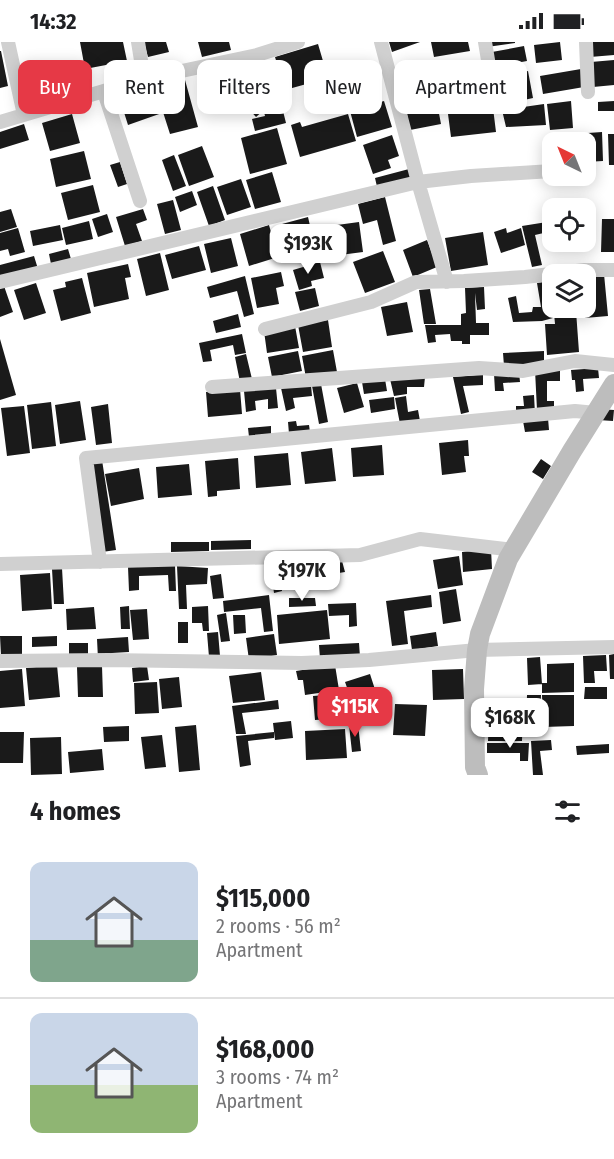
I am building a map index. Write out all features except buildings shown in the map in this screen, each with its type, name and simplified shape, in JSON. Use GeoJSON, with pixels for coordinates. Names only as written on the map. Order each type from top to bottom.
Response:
{"type":"FeatureCollection","features":[{"type":"Feature","properties":{"kind":"street"},"geometry":{"type":"LineString","coordinates":[[8,42],[24,116]]}},
{"type":"Feature","properties":{"kind":"street"},"geometry":{"type":"LineString","coordinates":[[138,42],[141,60]]}},
{"type":"Feature","properties":{"kind":"street"},"geometry":{"type":"LineString","coordinates":[[185,68],[257,48],[298,42]]}},
{"type":"Feature","properties":{"kind":"street"},"geometry":{"type":"LineString","coordinates":[[381,42],[447,282]]}},
{"type":"Feature","properties":{"kind":"street"},"geometry":{"type":"LineString","coordinates":[[485,42],[488,60]]}},
{"type":"Feature","properties":{"kind":"street"},"geometry":{"type":"LineString","coordinates":[[586,42],[588,92]]}},
{"type":"Feature","properties":{"kind":"street"},"geometry":{"type":"LineString","coordinates":[[0,122],[104,92]]}},
{"type":"Feature","properties":{"kind":"street"},"geometry":{"type":"LineString","coordinates":[[111,114],[140,201]]}},
{"type":"Feature","properties":{"kind":"street"},"geometry":{"type":"LineString","coordinates":[[0,282],[418,182],[542,172]]}},
{"type":"Feature","properties":{"kind":"street"},"geometry":{"type":"LineString","coordinates":[[265,329],[370,302],[416,282],[447,282],[585,270],[614,270]]}},
{"type":"Feature","properties":{"kind":"street"},"geometry":{"type":"LineString","coordinates":[[212,387],[479,368],[524,371],[575,361],[614,365]]}},
{"type":"Feature","properties":{"kind":"street"},"geometry":{"type":"LineString","coordinates":[[478,775],[474,689],[480,634],[508,560],[607,399]]}},
{"type":"Feature","properties":{"kind":"street"},"geometry":{"type":"LineString","coordinates":[[100,562],[86,458],[575,411],[607,399]]}},
{"type":"Feature","properties":{"kind":"street"},"geometry":{"type":"LineString","coordinates":[[0,564],[360,555],[420,539],[514,550]]}},
{"type":"Feature","properties":{"kind":"street"},"geometry":{"type":"LineString","coordinates":[[0,661],[302,663],[369,660],[477,650],[614,647]]}}]}
